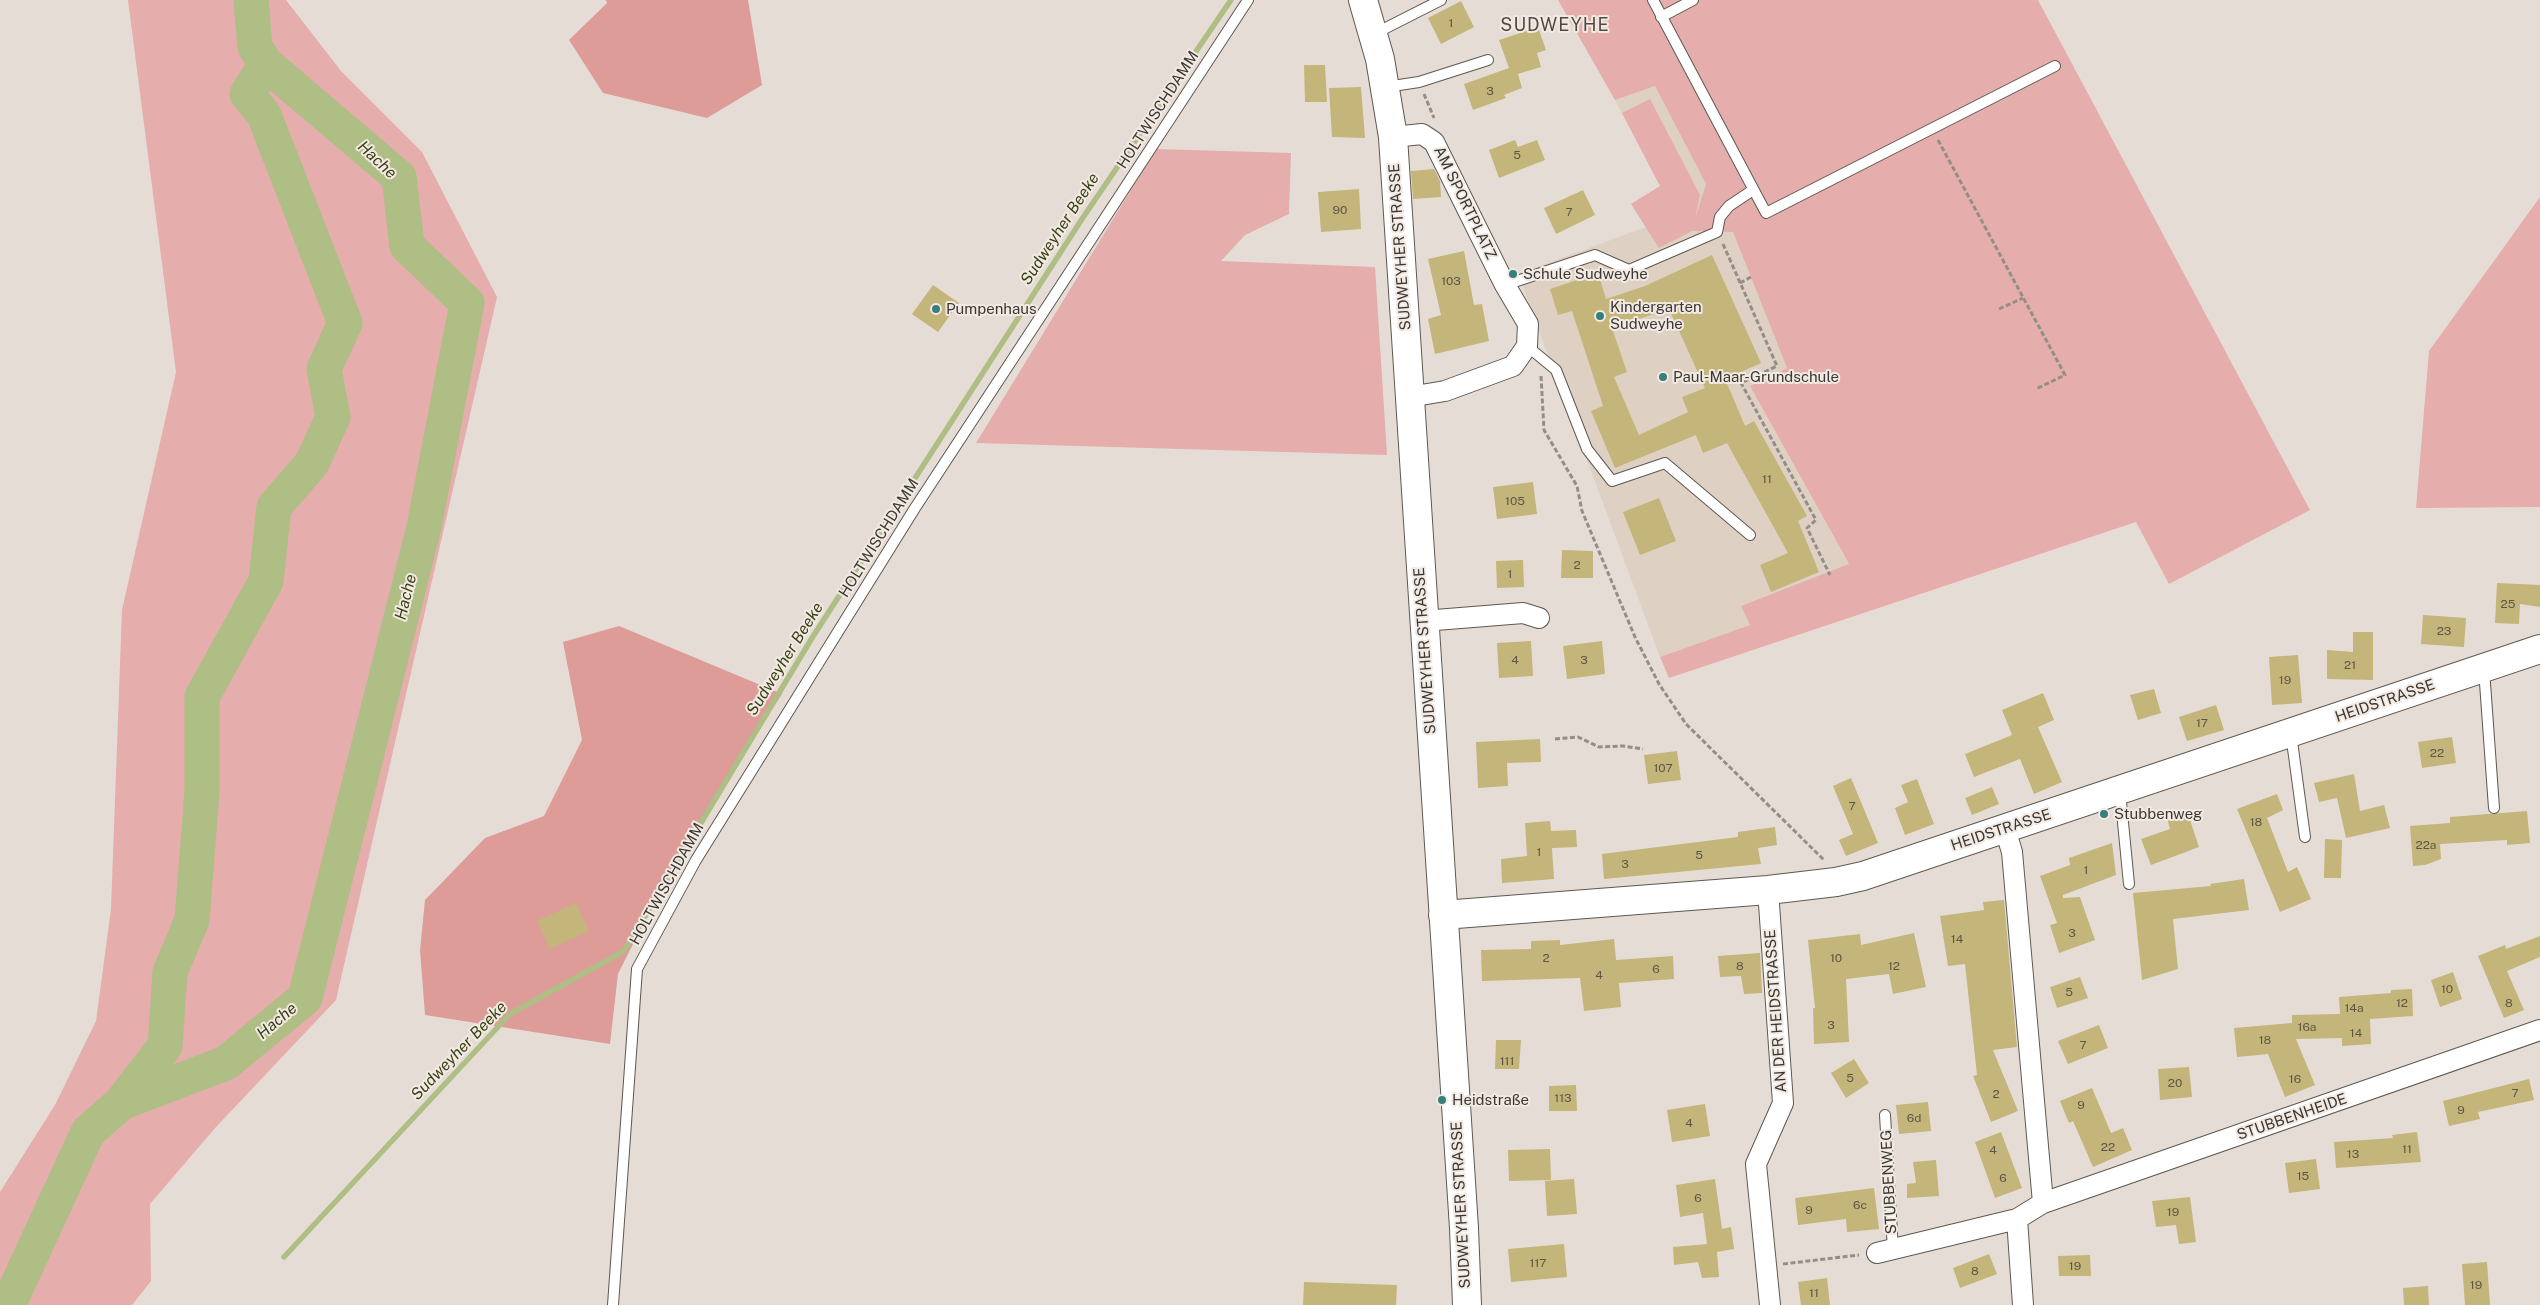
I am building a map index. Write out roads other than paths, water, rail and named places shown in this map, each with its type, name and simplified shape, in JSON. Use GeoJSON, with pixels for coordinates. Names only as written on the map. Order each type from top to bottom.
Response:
{"type":"FeatureCollection","features":[{"type":"Feature","properties":{"kind":"main road","name":"SUDWEYHER STRASSE"},"geometry":{"type":"LineString","coordinates":[[1363,0],[1385,87],[1393,137],[1467,1305]]}},
{"type":"Feature","properties":{"kind":"main road","name":"HEIDSTRASSE"},"geometry":{"type":"LineString","coordinates":[[1442,915],[1768,890],[1836,882],[1863,876],[2540,649]]}},
{"type":"Feature","properties":{"kind":"street","name":"AM SPORTPLATZ"},"geometry":{"type":"LineString","coordinates":[[1393,137],[1422,134],[1434,142],[1505,285],[1528,324],[1527,346]]}},
{"type":"Feature","properties":{"kind":"street"},"geometry":{"type":"LineString","coordinates":[[1409,397],[1445,391],[1513,366],[1527,346]]}},
{"type":"Feature","properties":{"kind":"street"},"geometry":{"type":"LineString","coordinates":[[1423,621],[1523,613],[1539,618]]}},
{"type":"Feature","properties":{"kind":"street"},"geometry":{"type":"LineString","coordinates":[[2005,829],[2012,852],[2043,1203]]}},
{"type":"Feature","properties":{"kind":"street","name":"AN DER HEIDSTRASSE"},"geometry":{"type":"LineString","coordinates":[[1768,890],[1783,1104],[1756,1164],[1770,1305]]}},
{"type":"Feature","properties":{"kind":"street","name":"STUBBENHEIDE"},"geometry":{"type":"LineString","coordinates":[[2043,1203],[2540,1030]]}},
{"type":"Feature","properties":{"kind":"street","name":"STUBBENWEG"},"geometry":{"type":"LineString","coordinates":[[1885,1252],[2017,1219],[2043,1203]]}},
{"type":"Feature","properties":{"kind":"street"},"geometry":{"type":"LineString","coordinates":[[2017,1219],[2023,1305]]}},
{"type":"Feature","properties":{"kind":"lane","name":"HOLTWISCHDAMM"},"geometry":{"type":"LineString","coordinates":[[613,1305],[636,969],[696,860],[915,508],[1248,0]]}},
{"type":"Feature","properties":{"kind":"lane"},"geometry":{"type":"LineString","coordinates":[[1373,34],[1441,0]]}},
{"type":"Feature","properties":{"kind":"lane"},"geometry":{"type":"LineString","coordinates":[[1653,0],[1766,213],[2055,66]]}},
{"type":"Feature","properties":{"kind":"lane"},"geometry":{"type":"LineString","coordinates":[[1661,17],[1693,0]]}},
{"type":"Feature","properties":{"kind":"lane"},"geometry":{"type":"LineString","coordinates":[[1385,87],[1419,82],[1488,60]]}},
{"type":"Feature","properties":{"kind":"lane"},"geometry":{"type":"LineString","coordinates":[[1505,285],[1595,255],[1630,270],[1717,232],[1720,216],[1729,206],[1753,190]]}},
{"type":"Feature","properties":{"kind":"lane"},"geometry":{"type":"LineString","coordinates":[[1527,346],[1556,370],[1587,450],[1612,481],[1665,463],[1750,534]]}},
{"type":"Feature","properties":{"kind":"lane"},"geometry":{"type":"LineString","coordinates":[[2484,668],[2494,808]]}},
{"type":"Feature","properties":{"kind":"lane"},"geometry":{"type":"LineString","coordinates":[[2290,733],[2294,745],[2305,837]]}},
{"type":"Feature","properties":{"kind":"lane"},"geometry":{"type":"LineString","coordinates":[[2120,791],[2129,884]]}},
{"type":"Feature","properties":{"kind":"lane","name":"STUBBENWEG"},"geometry":{"type":"LineString","coordinates":[[1885,1115],[1885,1252]]}},
{"type":"Feature","properties":{"kind":"waterway","name":"Hache"},"geometry":{"type":"LineString","coordinates":[[5,1305],[11,1299],[88,1132],[121,1103],[226,1063],[305,998],[424,527],[467,303],[407,246],[399,177],[266,64],[255,47],[251,0]]}},
{"type":"Feature","properties":{"kind":"waterway","name":"Sudweyher Beeke"},"geometry":{"type":"LineString","coordinates":[[284,1257],[510,1014],[624,951],[812,638],[1082,219],[1231,0]]}},
{"type":"Feature","properties":{"kind":"waterway","name":"Hache"},"geometry":{"type":"LineString","coordinates":[[121,1103],[165,1046],[170,972],[192,920],[202,792],[202,697],[266,581],[274,507],[312,463],[333,417],[324,369],[345,323],[264,115],[247,94],[266,64]]}},
{"type":"Feature","properties":{"kind":"place","name":"Schule Sudweyhe"},"geometry":{"type":"Point","coordinates":[1513,274]}},
{"type":"Feature","properties":{"kind":"place","name":"Pumpenhaus"},"geometry":{"type":"Point","coordinates":[936,309]}},
{"type":"Feature","properties":{"kind":"place","name":"Kindergarten Sudweyhe"},"geometry":{"type":"Point","coordinates":[1600,316]}},
{"type":"Feature","properties":{"kind":"place","name":"Paul-Maar-Grundschule"},"geometry":{"type":"Point","coordinates":[1663,377]}},
{"type":"Feature","properties":{"kind":"place","name":"Stubbenweg"},"geometry":{"type":"Point","coordinates":[2104,814]}},
{"type":"Feature","properties":{"kind":"place","name":"Heidstraße"},"geometry":{"type":"Point","coordinates":[1442,1100]}},
{"type":"Feature","properties":{"kind":"district","name":"SUDWEYHE"},"geometry":{"type":"Point","coordinates":[1555,25]}}]}
